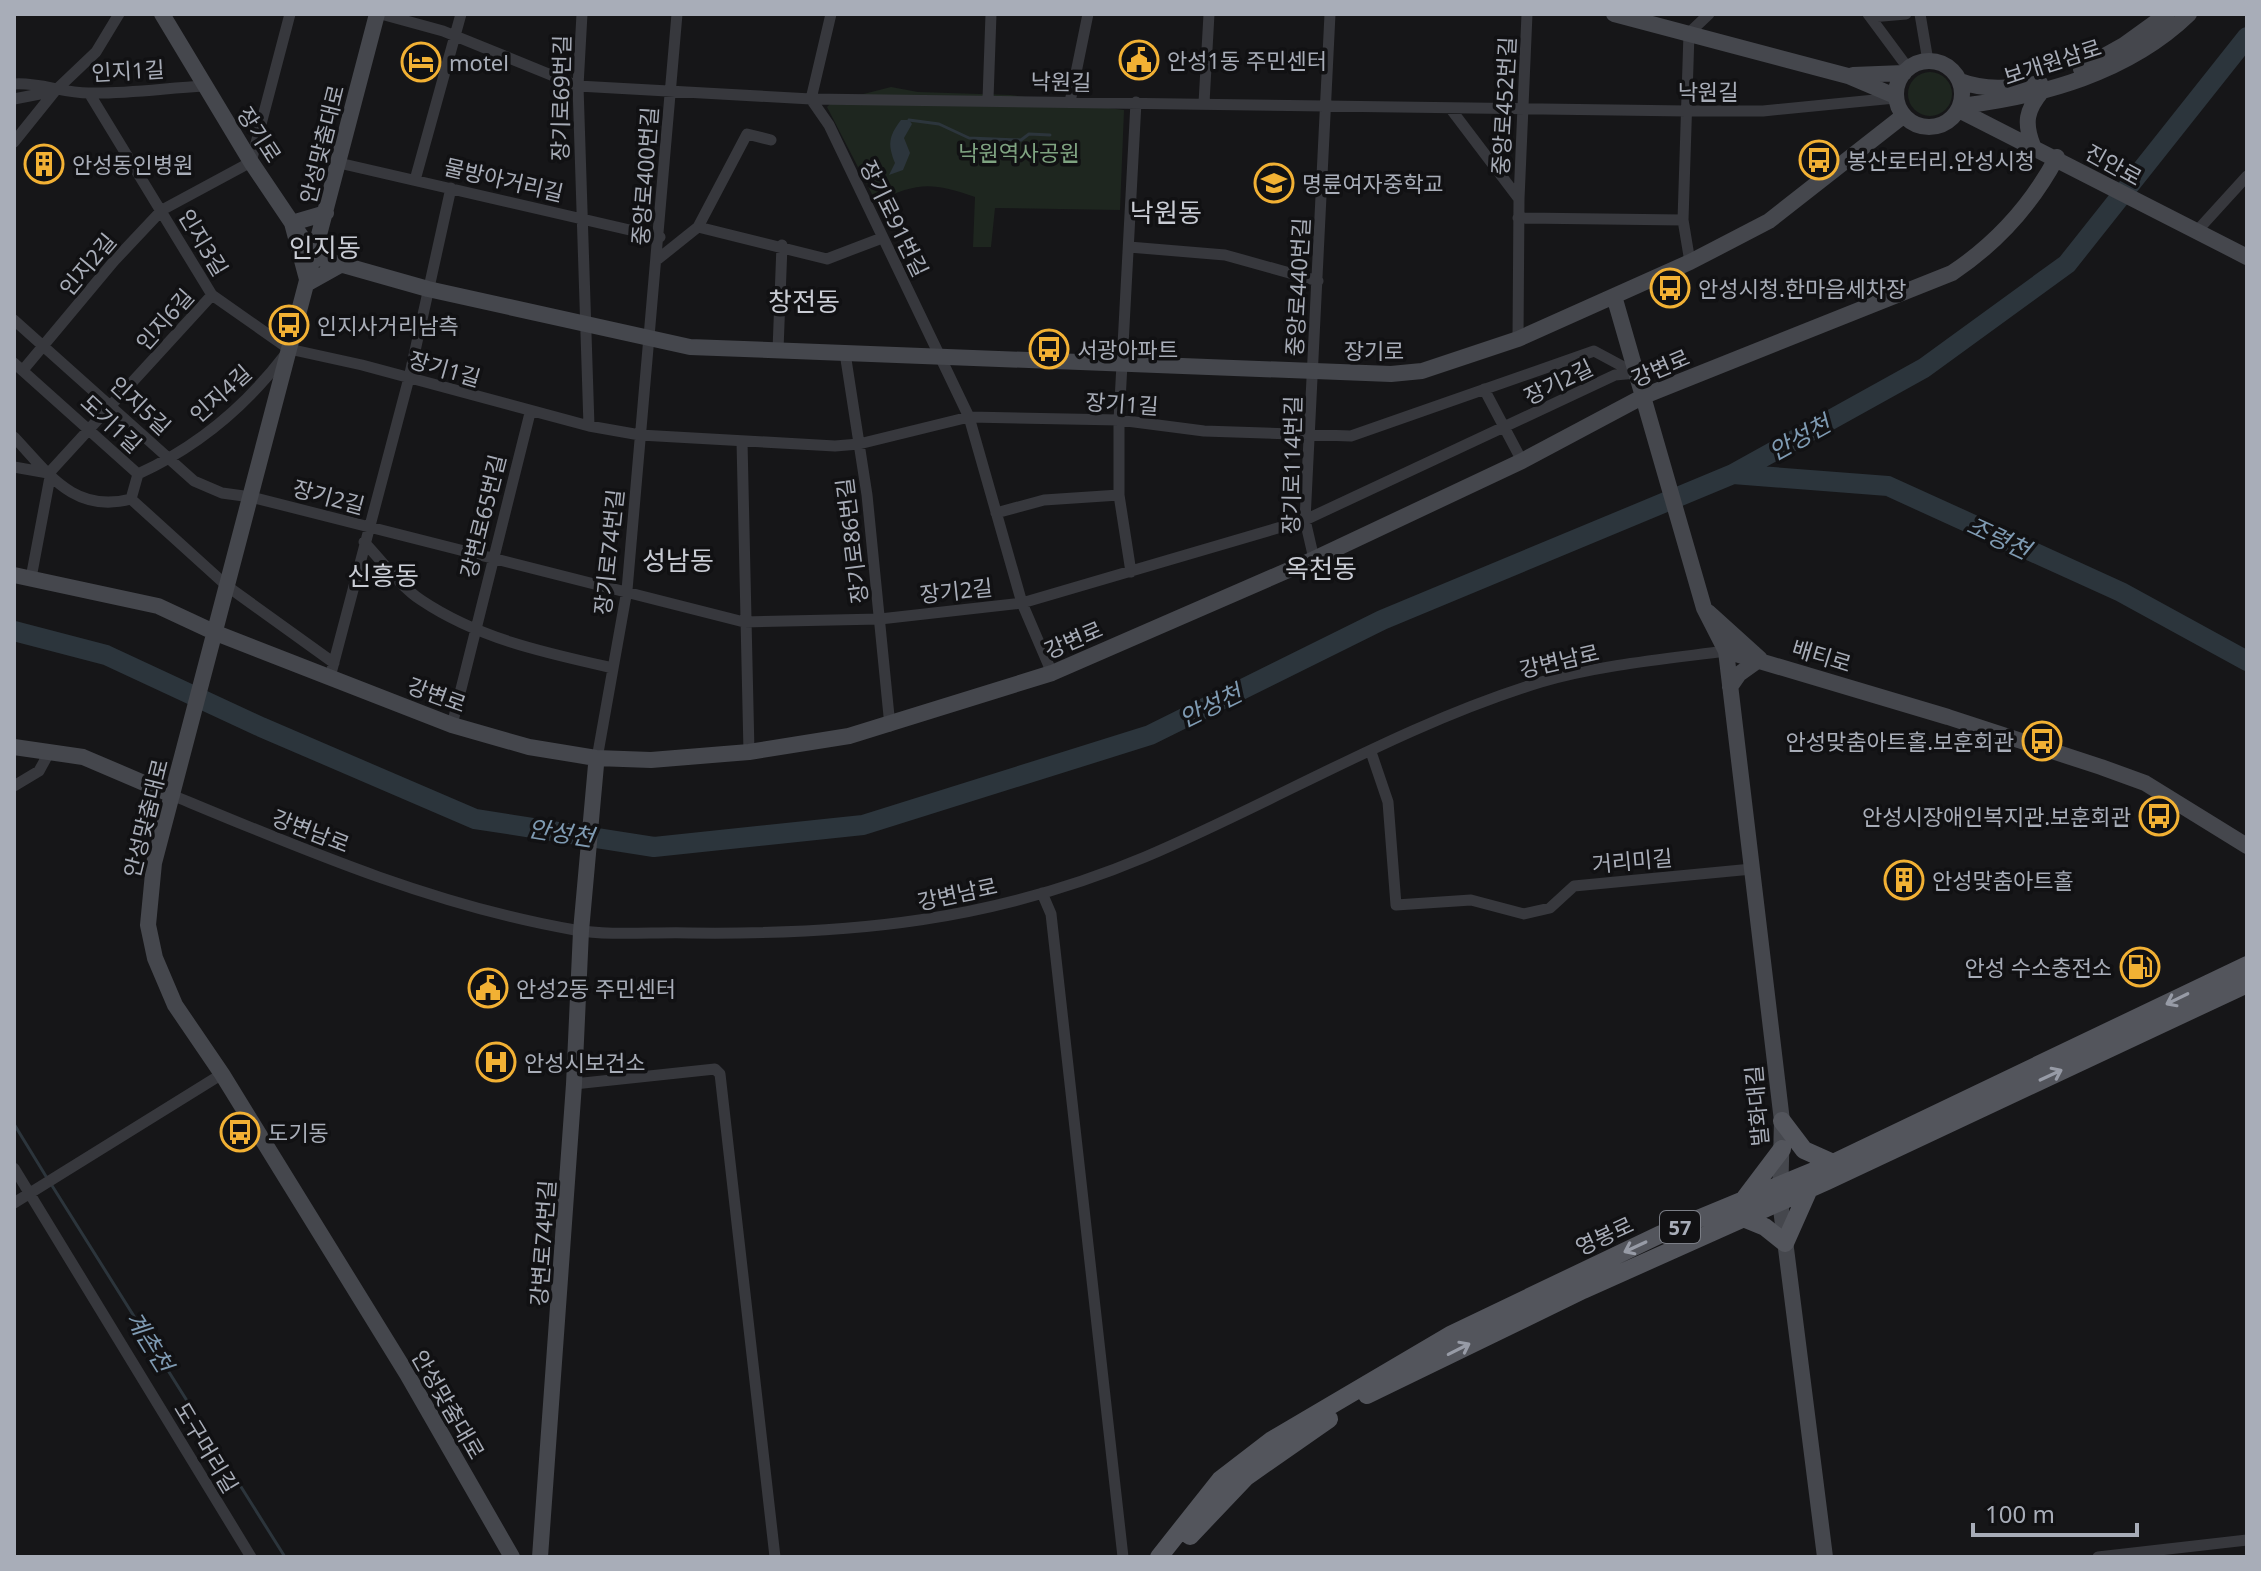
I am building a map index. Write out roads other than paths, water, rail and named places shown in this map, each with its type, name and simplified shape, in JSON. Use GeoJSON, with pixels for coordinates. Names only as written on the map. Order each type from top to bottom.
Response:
{"type":"FeatureCollection","features":[{"type":"Feature","properties":{"kind":"main road","name":"장기로"},"geometry":{"type":"LineString","coordinates":[[162,14],[251,162],[315,257],[428,289],[650,341],[690,347],[1391,374],[1422,371],[1518,339],[1690,262],[1769,221],[1903,116]]}},
{"type":"Feature","properties":{"kind":"main road","name":"안성맞춤대로"},"geometry":{"type":"LineString","coordinates":[[379,14],[154,863],[148,925],[155,958],[175,1005],[222,1074],[407,1374],[513,1557]]}},
{"type":"Feature","properties":{"kind":"main road"},"geometry":{"type":"LineString","coordinates":[[1614,14],[1848,76],[1896,97]]}},
{"type":"Feature","properties":{"kind":"main road","name":"보개원삼로"},"geometry":{"type":"LineString","coordinates":[[1960,81],[1975,87],[2036,84],[2084,68],[2124,45],[2167,14]]}},
{"type":"Feature","properties":{"kind":"main road","name":"보개원삼로"},"geometry":{"type":"LineString","coordinates":[[1960,108],[2015,99],[2114,66],[2189,14]]}},
{"type":"Feature","properties":{"kind":"main road"},"geometry":{"type":"LineString","coordinates":[[1848,76],[1906,71],[1928,61],[1950,68],[1960,81],[1960,108],[1952,119],[1931,128],[1911,123],[1903,116],[1896,97],[1906,71]]}},
{"type":"Feature","properties":{"kind":"main road"},"geometry":{"type":"LineString","coordinates":[[2033,146],[2026,128],[2027,113],[2042,91]]}},
{"type":"Feature","properties":{"kind":"main road","name":"진안로"},"geometry":{"type":"LineString","coordinates":[[1960,108],[2247,257]]}},
{"type":"Feature","properties":{"kind":"main road","name":"강변로"},"geometry":{"type":"LineString","coordinates":[[14,575],[158,606],[215,637],[332,670],[452,725],[596,762],[749,752],[890,726],[1052,673],[1314,559],[1645,400],[1952,273],[1979,255],[2016,217],[2042,186],[2057,157]]}},
{"type":"Feature","properties":{"kind":"main road"},"geometry":{"type":"LineString","coordinates":[[326,213],[292,223],[308,283],[342,264]]}},
{"type":"Feature","properties":{"kind":"main road"},"geometry":{"type":"LineString","coordinates":[[1614,296],[1704,608],[1726,651]]}},
{"type":"Feature","properties":{"kind":"main road"},"geometry":{"type":"LineString","coordinates":[[1716,627],[1760,659],[1739,674],[1730,687]]}},
{"type":"Feature","properties":{"kind":"main road","name":"배티로"},"geometry":{"type":"LineString","coordinates":[[1726,651],[1978,726],[2145,783],[2247,846]]}},
{"type":"Feature","properties":{"kind":"main road","name":"발화대길"},"geometry":{"type":"LineString","coordinates":[[1726,651],[1782,1121],[1780,1193],[1785,1243],[1825,1557]]}},
{"type":"Feature","properties":{"kind":"main road"},"geometry":{"type":"LineString","coordinates":[[14,747],[50,751],[108,765],[174,789]]}},
{"type":"Feature","properties":{"kind":"main road","name":"강변로74번길"},"geometry":{"type":"LineString","coordinates":[[536,1556],[596,762]]}},
{"type":"Feature","properties":{"kind":"main road","name":"영봉로"},"geometry":{"type":"LineString","coordinates":[[1173,1557],[1201,1522],[1246,1477],[1366,1395],[1780,1193],[1833,1163],[2247,965]]}},
{"type":"Feature","properties":{"kind":"main road","name":"영봉로"},"geometry":{"type":"LineString","coordinates":[[1780,1193],[1809,1189],[2247,984]]}},
{"type":"Feature","properties":{"kind":"main road"},"geometry":{"type":"LineString","coordinates":[[1782,1121],[1804,1150],[1833,1163]]}},
{"type":"Feature","properties":{"kind":"main road"},"geometry":{"type":"LineString","coordinates":[[1782,1149],[1743,1209],[1785,1243],[1809,1189]]}},
{"type":"Feature","properties":{"kind":"main road","name":"영봉로"},"geometry":{"type":"LineString","coordinates":[[1159,1557],[1220,1480],[1272,1440],[1348,1393],[1452,1334],[1659,1235],[1743,1209]]}},
{"type":"Feature","properties":{"kind":"street","name":"인지1길"},"geometry":{"type":"LineString","coordinates":[[14,142],[55,91],[96,52],[119,14]]}},
{"type":"Feature","properties":{"kind":"street"},"geometry":{"type":"LineString","coordinates":[[251,162],[290,14]]}},
{"type":"Feature","properties":{"kind":"street","name":"낙원길"},"geometry":{"type":"LineString","coordinates":[[379,14],[456,36],[578,86],[671,92],[811,99],[988,99],[1687,111],[1763,111],[1896,97]]}},
{"type":"Feature","properties":{"kind":"street"},"geometry":{"type":"LineString","coordinates":[[415,180],[461,14]]}},
{"type":"Feature","properties":{"kind":"street","name":"장기로69번길"},"geometry":{"type":"LineString","coordinates":[[582,14],[578,86],[585,326]]}},
{"type":"Feature","properties":{"kind":"street","name":"중앙로400번길"},"geometry":{"type":"LineString","coordinates":[[650,341],[677,14]]}},
{"type":"Feature","properties":{"kind":"street"},"geometry":{"type":"LineString","coordinates":[[811,99],[831,14]]}},
{"type":"Feature","properties":{"kind":"street"},"geometry":{"type":"LineString","coordinates":[[988,99],[991,14]]}},
{"type":"Feature","properties":{"kind":"street"},"geometry":{"type":"LineString","coordinates":[[1070,102],[1088,14]]}},
{"type":"Feature","properties":{"kind":"street"},"geometry":{"type":"LineString","coordinates":[[1204,103],[1209,14]]}},
{"type":"Feature","properties":{"kind":"street","name":"중앙로440번길"},"geometry":{"type":"LineString","coordinates":[[1314,371],[1330,14]]}},
{"type":"Feature","properties":{"kind":"street","name":"중앙로452번길"},"geometry":{"type":"LineString","coordinates":[[1518,339],[1518,218],[1527,14]]}},
{"type":"Feature","properties":{"kind":"street"},"geometry":{"type":"LineString","coordinates":[[1690,262],[1683,220],[1689,33],[1709,14]]}},
{"type":"Feature","properties":{"kind":"street"},"geometry":{"type":"LineString","coordinates":[[1869,16],[1906,14]]}},
{"type":"Feature","properties":{"kind":"street"},"geometry":{"type":"LineString","coordinates":[[1920,14],[1928,61]]}},
{"type":"Feature","properties":{"kind":"street"},"geometry":{"type":"LineString","coordinates":[[1869,16],[1906,71]]}},
{"type":"Feature","properties":{"kind":"street"},"geometry":{"type":"LineString","coordinates":[[14,84],[28,83],[55,91]]}},
{"type":"Feature","properties":{"kind":"street","name":"인지1길"},"geometry":{"type":"LineString","coordinates":[[55,91],[89,93],[204,86]]}},
{"type":"Feature","properties":{"kind":"street"},"geometry":{"type":"LineString","coordinates":[[14,99],[55,91]]}},
{"type":"Feature","properties":{"kind":"street"},"geometry":{"type":"LineString","coordinates":[[89,93],[162,210]]}},
{"type":"Feature","properties":{"kind":"street","name":"장기로91번길"},"geometry":{"type":"LineString","coordinates":[[811,99],[829,125],[969,417],[1022,603],[1052,673]]}},
{"type":"Feature","properties":{"kind":"street"},"geometry":{"type":"LineString","coordinates":[[1131,572],[1119,495],[1119,420],[1136,102]]}},
{"type":"Feature","properties":{"kind":"street","name":"중앙로452번길"},"geometry":{"type":"LineString","coordinates":[[1450,108],[1519,199]]}},
{"type":"Feature","properties":{"kind":"street"},"geometry":{"type":"LineString","coordinates":[[658,259],[698,227],[747,134],[771,140]]}},
{"type":"Feature","properties":{"kind":"street","name":"인지2길"},"geometry":{"type":"LineString","coordinates":[[19,367],[45,346],[114,261],[162,210],[251,162]]}},
{"type":"Feature","properties":{"kind":"street","name":"물방아거리길"},"geometry":{"type":"LineString","coordinates":[[339,163],[660,237]]}},
{"type":"Feature","properties":{"kind":"street"},"geometry":{"type":"LineString","coordinates":[[2192,230],[2247,176]]}},
{"type":"Feature","properties":{"kind":"street"},"geometry":{"type":"LineString","coordinates":[[14,437],[50,475],[83,501],[112,504],[131,499],[227,586],[332,670],[409,378],[451,188]]}},
{"type":"Feature","properties":{"kind":"street","name":"인지3길"},"geometry":{"type":"LineString","coordinates":[[162,210],[212,295],[289,349]]}},
{"type":"Feature","properties":{"kind":"street"},"geometry":{"type":"LineString","coordinates":[[1518,218],[1683,220]]}},
{"type":"Feature","properties":{"kind":"street"},"geometry":{"type":"LineString","coordinates":[[698,227],[782,245],[827,259],[882,238]]}},
{"type":"Feature","properties":{"kind":"street"},"geometry":{"type":"LineString","coordinates":[[778,350],[782,245]]}},
{"type":"Feature","properties":{"kind":"street"},"geometry":{"type":"LineString","coordinates":[[1129,247],[1225,255],[1318,281]]}},
{"type":"Feature","properties":{"kind":"street","name":"인지6길"},"geometry":{"type":"LineString","coordinates":[[50,475],[212,295]]}},
{"type":"Feature","properties":{"kind":"street","name":"인지5길"},"geometry":{"type":"LineString","coordinates":[[14,320],[113,405],[194,481],[222,493],[251,497]]}},
{"type":"Feature","properties":{"kind":"street"},"geometry":{"type":"LineString","coordinates":[[585,326],[589,426]]}},
{"type":"Feature","properties":{"kind":"street","name":"장기로74번길"},"geometry":{"type":"LineString","coordinates":[[596,762],[627,590],[650,341]]}},
{"type":"Feature","properties":{"kind":"street","name":"장기1길"},"geometry":{"type":"LineString","coordinates":[[289,349],[409,378],[530,413],[640,435],[859,444],[969,417],[1119,420],[1204,431],[1351,436],[1594,351],[1636,373]]}},
{"type":"Feature","properties":{"kind":"street","name":"인지4길"},"geometry":{"type":"LineString","coordinates":[[138,474],[169,460],[225,421],[264,382],[289,349]]}},
{"type":"Feature","properties":{"kind":"street","name":"장기로86번길"},"geometry":{"type":"LineString","coordinates":[[845,353],[859,444],[890,726]]}},
{"type":"Feature","properties":{"kind":"street","name":"도기1길"},"geometry":{"type":"LineString","coordinates":[[19,367],[92,429],[138,474],[131,499]]}},
{"type":"Feature","properties":{"kind":"street","name":"장기로114번길"},"geometry":{"type":"LineString","coordinates":[[1314,371],[1305,520],[1314,559]]}},
{"type":"Feature","properties":{"kind":"street","name":"장기2길"},"geometry":{"type":"LineString","coordinates":[[251,497],[744,622],[880,619],[1022,603],[1305,520],[1615,375],[1636,373]]}},
{"type":"Feature","properties":{"kind":"street"},"geometry":{"type":"LineString","coordinates":[[1484,389],[1522,461]]}},
{"type":"Feature","properties":{"kind":"street","name":"강변로65번길"},"geometry":{"type":"LineString","coordinates":[[452,725],[530,413]]}},
{"type":"Feature","properties":{"kind":"street"},"geometry":{"type":"LineString","coordinates":[[742,441],[749,752]]}},
{"type":"Feature","properties":{"kind":"street"},"geometry":{"type":"LineString","coordinates":[[14,467],[50,475]]}},
{"type":"Feature","properties":{"kind":"street"},"geometry":{"type":"LineString","coordinates":[[31,578],[50,475]]}},
{"type":"Feature","properties":{"kind":"street"},"geometry":{"type":"LineString","coordinates":[[996,513],[1044,500],[1119,495]]}},
{"type":"Feature","properties":{"kind":"street"},"geometry":{"type":"LineString","coordinates":[[364,542],[419,599],[474,629],[519,647],[613,668]]}},
{"type":"Feature","properties":{"kind":"street","name":"강변남로"},"geometry":{"type":"LineString","coordinates":[[174,789],[335,862],[537,923],[581,931],[831,932],[936,919],[1042,893],[1143,857],[1467,707],[1545,681],[1726,651]]}},
{"type":"Feature","properties":{"kind":"street"},"geometry":{"type":"LineString","coordinates":[[14,786],[39,771],[50,751]]}},
{"type":"Feature","properties":{"kind":"street","name":"거리미길"},"geometry":{"type":"LineString","coordinates":[[1371,752],[1388,802],[1396,905],[1471,900],[1524,914],[1550,908],[1574,886],[1752,869]]}},
{"type":"Feature","properties":{"kind":"street"},"geometry":{"type":"LineString","coordinates":[[1042,893],[1051,914],[1123,1557]]}},
{"type":"Feature","properties":{"kind":"street"},"geometry":{"type":"LineString","coordinates":[[574,1084],[715,1069],[720,1074],[775,1557]]}},
{"type":"Feature","properties":{"kind":"street"},"geometry":{"type":"LineString","coordinates":[[14,1203],[222,1074]]}},
{"type":"Feature","properties":{"kind":"street","name":"도구머리길"},"geometry":{"type":"LineString","coordinates":[[14,1168],[32,1192],[251,1557]]}},
{"type":"Feature","properties":{"kind":"street"},"geometry":{"type":"LineString","coordinates":[[2098,1557],[2247,1540]]}},
{"type":"Feature","properties":{"kind":"waterway","name":"안성천"},"geometry":{"type":"LineString","coordinates":[[14,631],[106,655],[261,727],[475,819],[654,847],[863,825],[1150,735],[1382,620],[1733,474],[1924,368],[2067,264],[2247,37]]}},
{"type":"Feature","properties":{"kind":"waterway"},"geometry":{"type":"LineString","coordinates":[[909,120],[939,124],[969,138],[1021,140],[1029,134],[1050,135]]}},
{"type":"Feature","properties":{"kind":"waterway","name":"조령천"},"geometry":{"type":"LineString","coordinates":[[1733,474],[1888,486],[2121,592],[2247,661]]}},
{"type":"Feature","properties":{"kind":"waterway","name":"계촌천"},"geometry":{"type":"LineString","coordinates":[[14,1124],[47,1178]]}},
{"type":"Feature","properties":{"kind":"waterway","name":"계촌천"},"geometry":{"type":"LineString","coordinates":[[51,1184],[285,1557]]}},
{"type":"Feature","properties":{"kind":"place","name":"안성1동 주민센터"},"geometry":{"type":"Point","coordinates":[1139,60]}},
{"type":"Feature","properties":{"kind":"place","name":"motel"},"geometry":{"type":"Point","coordinates":[421,62]}},
{"type":"Feature","properties":{"kind":"place","name":"봉산로터리.안성시청"},"geometry":{"type":"Point","coordinates":[1819,160]}},
{"type":"Feature","properties":{"kind":"place","name":"안성동인병원"},"geometry":{"type":"Point","coordinates":[44,164]}},
{"type":"Feature","properties":{"kind":"place","name":"명륜여자중학교"},"geometry":{"type":"Point","coordinates":[1274,183]}},
{"type":"Feature","properties":{"kind":"place","name":"안성시청.한마음세차장"},"geometry":{"type":"Point","coordinates":[1670,288]}},
{"type":"Feature","properties":{"kind":"place","name":"인지사거리남측"},"geometry":{"type":"Point","coordinates":[289,325]}},
{"type":"Feature","properties":{"kind":"place","name":"서광아파트"},"geometry":{"type":"Point","coordinates":[1049,349]}},
{"type":"Feature","properties":{"kind":"place","name":"안성맞춤아트홀.보훈회관"},"geometry":{"type":"Point","coordinates":[2042,741]}},
{"type":"Feature","properties":{"kind":"place","name":"안성시장애인복지관.보훈회관"},"geometry":{"type":"Point","coordinates":[2159,816]}},
{"type":"Feature","properties":{"kind":"place","name":"안성맞춤아트홀"},"geometry":{"type":"Point","coordinates":[1904,880]}},
{"type":"Feature","properties":{"kind":"place","name":"안성 수소충전소"},"geometry":{"type":"Point","coordinates":[2140,967]}},
{"type":"Feature","properties":{"kind":"place","name":"안성2동 주민센터"},"geometry":{"type":"Point","coordinates":[488,988]}},
{"type":"Feature","properties":{"kind":"place","name":"안성시보건소"},"geometry":{"type":"Point","coordinates":[496,1062]}},
{"type":"Feature","properties":{"kind":"place","name":"도기동"},"geometry":{"type":"Point","coordinates":[240,1132]}},
{"type":"Feature","properties":{"kind":"district","name":"낙원동"},"geometry":{"type":"Point","coordinates":[1166,212]}},
{"type":"Feature","properties":{"kind":"district","name":"인지동"},"geometry":{"type":"Point","coordinates":[325,247]}},
{"type":"Feature","properties":{"kind":"district","name":"창전동"},"geometry":{"type":"Point","coordinates":[804,301]}},
{"type":"Feature","properties":{"kind":"district","name":"성남동"},"geometry":{"type":"Point","coordinates":[678,560]}},
{"type":"Feature","properties":{"kind":"district","name":"옥천동"},"geometry":{"type":"Point","coordinates":[1321,568]}},
{"type":"Feature","properties":{"kind":"district","name":"신흥동"},"geometry":{"type":"Point","coordinates":[383,575]}},
{"type":"Feature","properties":{"kind":"park label","name":"낙원역사공원"},"geometry":{"type":"Point","coordinates":[1019,152]}}]}
